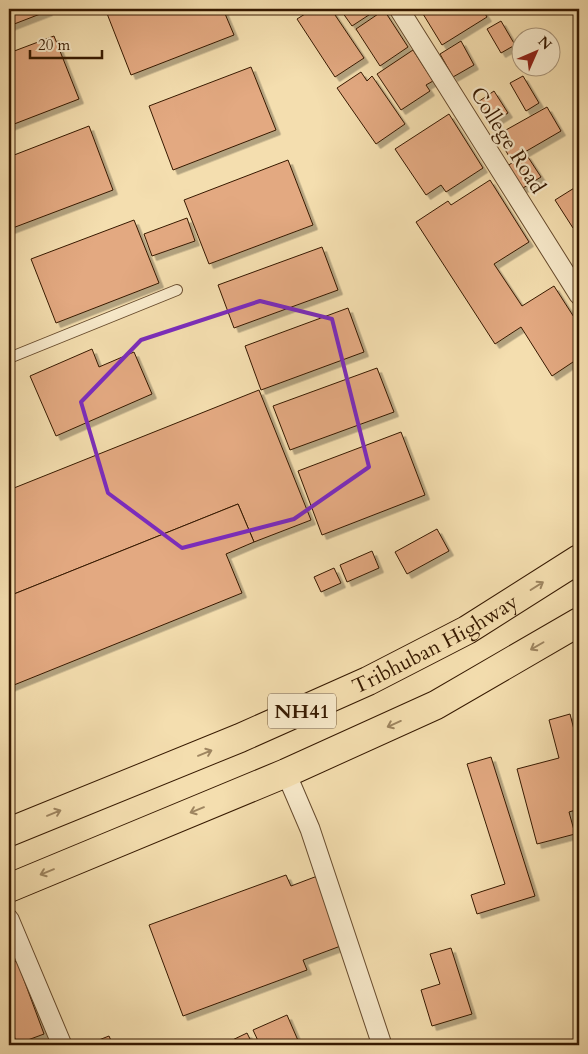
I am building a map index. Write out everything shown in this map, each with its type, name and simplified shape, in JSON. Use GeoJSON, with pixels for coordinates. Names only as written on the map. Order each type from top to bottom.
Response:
{"type":"FeatureCollection","features":[{"type":"Feature","properties":{"kind":"highway","name":"Tribhuban Highway"},"geometry":{"type":"LineString","coordinates":[[9,832],[240,738],[368,681],[467,630],[579,559]]}},
{"type":"Feature","properties":{"kind":"highway","name":"NH41"},"geometry":{"type":"LineString","coordinates":[[9,888],[286,773],[436,705],[579,622]]}},
{"type":"Feature","properties":{"kind":"street","name":"College Road"},"geometry":{"type":"LineString","coordinates":[[399,9],[579,295]]}},
{"type":"Feature","properties":{"kind":"street"},"geometry":{"type":"LineString","coordinates":[[286,773],[310,828],[382,1045]]}},
{"type":"Feature","properties":{"kind":"street"},"geometry":{"type":"LineString","coordinates":[[9,919],[62,1045]]}},
{"type":"Feature","properties":{"kind":"lane"},"geometry":{"type":"LineString","coordinates":[[9,358],[177,290]]}},
{"type":"Feature","properties":{"kind":"highlighted area"},"geometry":{"type":"Polygon","coordinates":[[[260,301],[332,319],[369,467],[294,519],[182,548],[108,493],[81,402],[141,340],[260,301]]]}},
{"type":"Feature","properties":{"kind":"building"},"geometry":{"type":"Polygon","coordinates":[[[9,9],[47,9],[48,11],[9,26],[9,9]]]}},
{"type":"Feature","properties":{"kind":"building"},"geometry":{"type":"Polygon","coordinates":[[[112,9],[223,9],[234,35],[131,75],[106,11],[112,9]]]}},
{"type":"Feature","properties":{"kind":"building"},"geometry":{"type":"Polygon","coordinates":[[[313,9],[331,9],[364,58],[335,77],[297,19],[313,9]]]}},
{"type":"Feature","properties":{"kind":"building"},"geometry":{"type":"Polygon","coordinates":[[[340,9],[378,9],[352,26],[340,9]]]}},
{"type":"Feature","properties":{"kind":"building"},"geometry":{"type":"Polygon","coordinates":[[[420,9],[482,9],[487,17],[442,45],[420,9]]]}},
{"type":"Feature","properties":{"kind":"building"},"geometry":{"type":"Polygon","coordinates":[[[384,10],[408,47],[380,66],[356,29],[384,10]]]}},
{"type":"Feature","properties":{"kind":"building"},"geometry":{"type":"Polygon","coordinates":[[[501,21],[510,36],[510,48],[501,53],[487,29],[501,21]]]}},
{"type":"Feature","properties":{"kind":"building"},"geometry":{"type":"Polygon","coordinates":[[[54,36],[79,99],[9,126],[9,53],[54,36]]]}},
{"type":"Feature","properties":{"kind":"building"},"geometry":{"type":"Polygon","coordinates":[[[461,41],[474,65],[453,77],[440,54],[461,41]]]}},
{"type":"Feature","properties":{"kind":"building"},"geometry":{"type":"Polygon","coordinates":[[[413,50],[433,81],[426,85],[430,91],[401,110],[377,74],[413,50]]]}},
{"type":"Feature","properties":{"kind":"building"},"geometry":{"type":"Polygon","coordinates":[[[251,67],[276,130],[173,170],[149,106],[251,67]]]}},
{"type":"Feature","properties":{"kind":"building"},"geometry":{"type":"Polygon","coordinates":[[[361,72],[367,81],[372,76],[405,124],[376,144],[337,88],[361,72]]]}},
{"type":"Feature","properties":{"kind":"building"},"geometry":{"type":"Polygon","coordinates":[[[519,78],[524,78],[539,103],[526,111],[510,83],[519,78]]]}},
{"type":"Feature","properties":{"kind":"building"},"geometry":{"type":"Polygon","coordinates":[[[494,91],[508,113],[492,123],[478,102],[494,91]]]}},
{"type":"Feature","properties":{"kind":"building"},"geometry":{"type":"Polygon","coordinates":[[[547,107],[561,131],[511,160],[497,135],[547,107]]]}},
{"type":"Feature","properties":{"kind":"building"},"geometry":{"type":"Polygon","coordinates":[[[449,114],[483,168],[446,192],[441,185],[426,195],[395,149],[449,114]]]}},
{"type":"Feature","properties":{"kind":"building"},"geometry":{"type":"Polygon","coordinates":[[[89,126],[113,190],[10,229],[9,157],[89,126]]]}},
{"type":"Feature","properties":{"kind":"building"},"geometry":{"type":"Polygon","coordinates":[[[526,154],[541,177],[518,191],[504,168],[526,154]]]}},
{"type":"Feature","properties":{"kind":"building"},"geometry":{"type":"Polygon","coordinates":[[[288,160],[313,225],[209,264],[184,200],[288,160]]]}},
{"type":"Feature","properties":{"kind":"building"},"geometry":{"type":"Polygon","coordinates":[[[490,180],[529,242],[494,264],[522,306],[554,286],[579,325],[579,358],[552,376],[521,327],[495,344],[416,222],[448,201],[451,205],[490,180]]]}},
{"type":"Feature","properties":{"kind":"building"},"geometry":{"type":"Polygon","coordinates":[[[579,185],[579,224],[573,228],[555,200],[579,185]]]}},
{"type":"Feature","properties":{"kind":"building"},"geometry":{"type":"Polygon","coordinates":[[[187,218],[195,241],[152,256],[144,234],[187,218]]]}},
{"type":"Feature","properties":{"kind":"building"},"geometry":{"type":"Polygon","coordinates":[[[134,220],[159,283],[56,323],[31,259],[134,220]]]}},
{"type":"Feature","properties":{"kind":"building"},"geometry":{"type":"Polygon","coordinates":[[[322,247],[338,290],[234,328],[218,285],[322,247]]]}},
{"type":"Feature","properties":{"kind":"building"},"geometry":{"type":"Polygon","coordinates":[[[348,308],[364,352],[261,390],[245,346],[348,308]]]}},
{"type":"Feature","properties":{"kind":"building"},"geometry":{"type":"Polygon","coordinates":[[[92,349],[99,367],[134,352],[152,394],[56,436],[30,376],[92,349]]]}},
{"type":"Feature","properties":{"kind":"building"},"geometry":{"type":"Polygon","coordinates":[[[377,368],[394,412],[290,450],[273,406],[377,368]]]}},
{"type":"Feature","properties":{"kind":"building"},"geometry":{"type":"Polygon","coordinates":[[[259,390],[311,520],[254,542],[238,504],[9,596],[9,490],[259,390]]]}},
{"type":"Feature","properties":{"kind":"building"},"geometry":{"type":"Polygon","coordinates":[[[401,432],[425,495],[322,535],[298,471],[401,432]]]}},
{"type":"Feature","properties":{"kind":"building"},"geometry":{"type":"Polygon","coordinates":[[[238,504],[254,542],[226,554],[242,593],[9,687],[9,596],[238,504]]]}},
{"type":"Feature","properties":{"kind":"building"},"geometry":{"type":"Polygon","coordinates":[[[437,529],[449,551],[407,574],[395,552],[437,529]]]}},
{"type":"Feature","properties":{"kind":"building"},"geometry":{"type":"Polygon","coordinates":[[[372,551],[379,568],[347,582],[340,565],[372,551]]]}},
{"type":"Feature","properties":{"kind":"building"},"geometry":{"type":"Polygon","coordinates":[[[334,568],[341,583],[321,592],[314,577],[334,568]]]}},
{"type":"Feature","properties":{"kind":"building"},"geometry":{"type":"Polygon","coordinates":[[[570,714],[579,749],[579,809],[569,812],[575,834],[537,844],[517,769],[559,758],[549,720],[570,714]]]}},
{"type":"Feature","properties":{"kind":"building"},"geometry":{"type":"Polygon","coordinates":[[[491,757],[535,896],[477,914],[471,895],[505,884],[467,764],[491,757]]]}},
{"type":"Feature","properties":{"kind":"building"},"geometry":{"type":"Polygon","coordinates":[[[286,875],[291,886],[320,875],[346,944],[303,960],[307,970],[183,1016],[149,925],[286,875]]]}},
{"type":"Feature","properties":{"kind":"building"},"geometry":{"type":"Polygon","coordinates":[[[451,948],[472,1014],[432,1026],[421,990],[440,984],[430,954],[451,948]]]}},
{"type":"Feature","properties":{"kind":"building"},"geometry":{"type":"Polygon","coordinates":[[[17,961],[44,1034],[17,1044],[9,1022],[9,964],[17,961]]]}},
{"type":"Feature","properties":{"kind":"building"},"geometry":{"type":"Polygon","coordinates":[[[287,1015],[300,1045],[260,1045],[253,1030],[287,1015]]]}},
{"type":"Feature","properties":{"kind":"building"},"geometry":{"type":"Polygon","coordinates":[[[247,1033],[253,1045],[222,1045],[247,1033]]]}},
{"type":"Feature","properties":{"kind":"building"},"geometry":{"type":"Polygon","coordinates":[[[109,1036],[113,1045],[86,1045],[109,1036]]]}}]}
